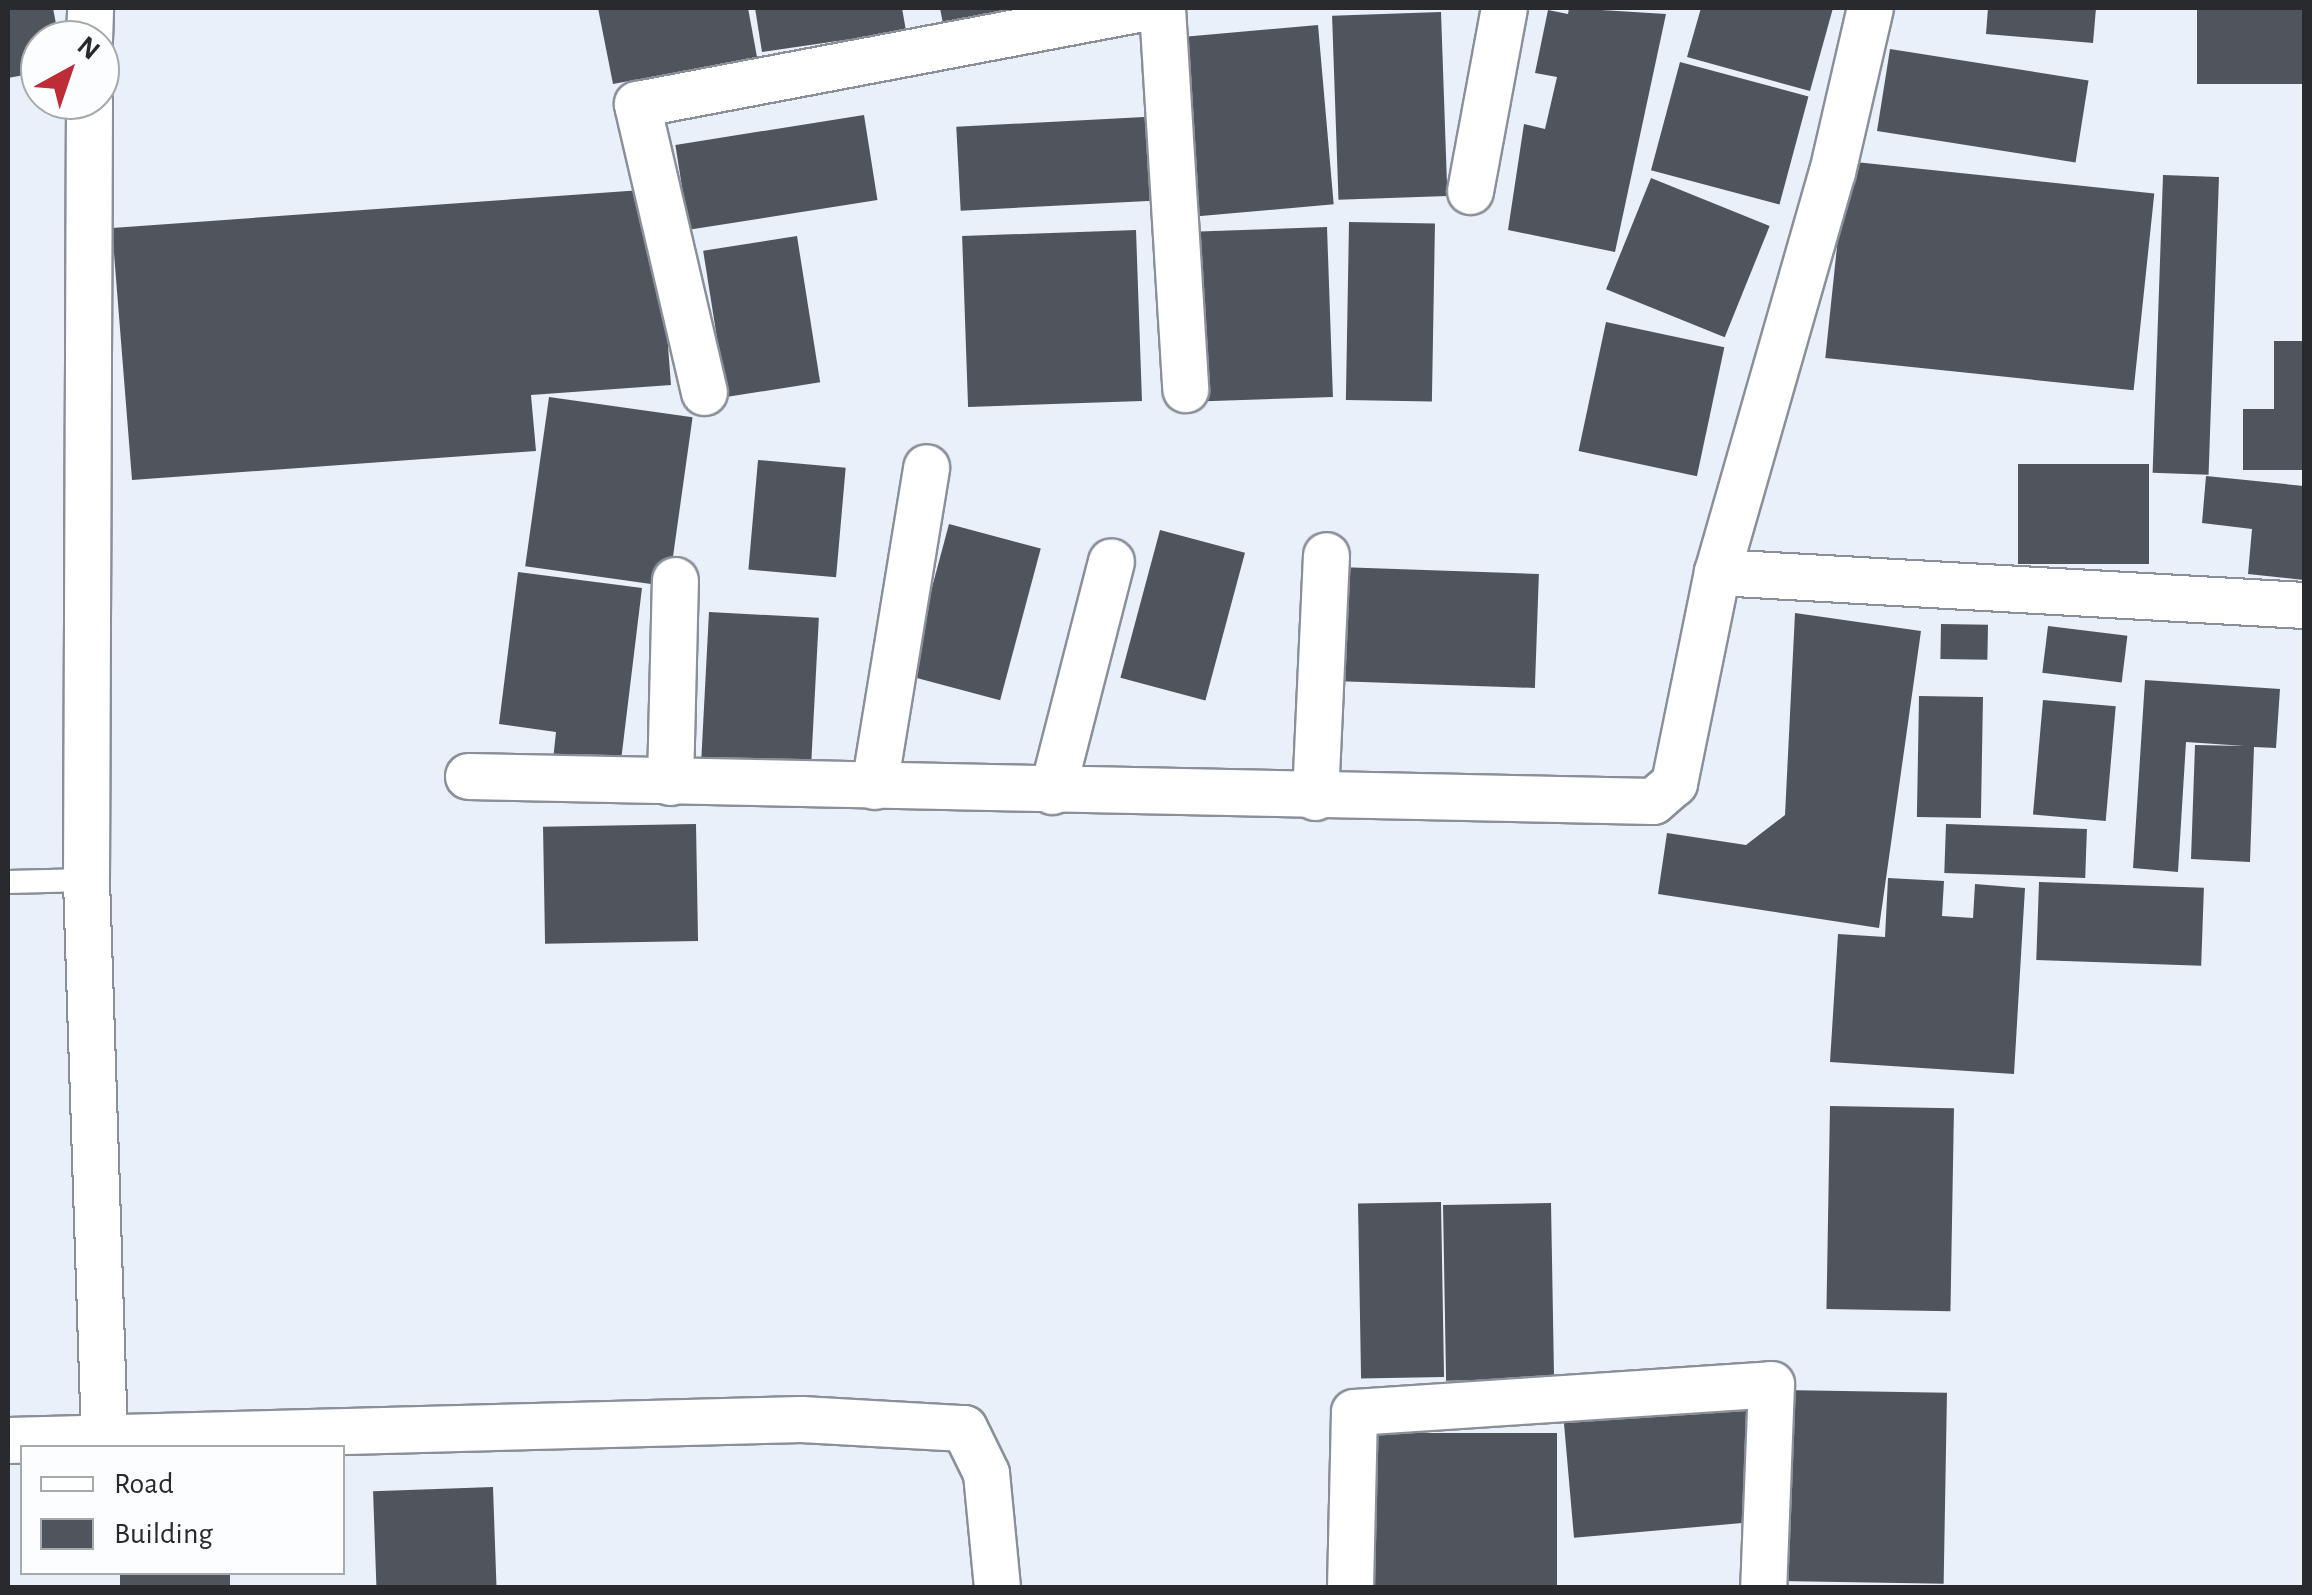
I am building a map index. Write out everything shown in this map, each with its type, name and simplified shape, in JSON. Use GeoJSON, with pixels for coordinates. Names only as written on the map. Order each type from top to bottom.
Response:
{"type":"FeatureCollection","features":[{"type":"Feature","properties":{"kind":"street"},"geometry":{"type":"LineString","coordinates":[[704,392],[636,104],[1142,8]]}},
{"type":"Feature","properties":{"kind":"street"},"geometry":{"type":"LineString","coordinates":[[1162,8],[1185,389]]}},
{"type":"Feature","properties":{"kind":"street"},"geometry":{"type":"LineString","coordinates":[[1470,191],[1504,8]]}},
{"type":"Feature","properties":{"kind":"street"},"geometry":{"type":"LineString","coordinates":[[468,776],[1315,797],[1653,801],[1674,782],[1717,572],[1832,172],[1870,8]]}},
{"type":"Feature","properties":{"kind":"street"},"geometry":{"type":"LineString","coordinates":[[89,120],[86,880],[104,1437]]}},
{"type":"Feature","properties":{"kind":"street"},"geometry":{"type":"LineString","coordinates":[[874,786],[926,467]]}},
{"type":"Feature","properties":{"kind":"street"},"geometry":{"type":"LineString","coordinates":[[1315,797],[1326,555]]}},
{"type":"Feature","properties":{"kind":"street"},"geometry":{"type":"LineString","coordinates":[[1052,791],[1112,562]]}},
{"type":"Feature","properties":{"kind":"street"},"geometry":{"type":"LineString","coordinates":[[1717,572],[2304,605]]}},
{"type":"Feature","properties":{"kind":"street"},"geometry":{"type":"LineString","coordinates":[[670,782],[676,580]]}},
{"type":"Feature","properties":{"kind":"street"},"geometry":{"type":"LineString","coordinates":[[1350,1588],[1354,1412],[1771,1384],[1763,1588]]}},
{"type":"Feature","properties":{"kind":"street"},"geometry":{"type":"LineString","coordinates":[[8,1440],[801,1419],[964,1428],[986,1473],[997,1588]]}},
{"type":"Feature","properties":{"kind":"lane"},"geometry":{"type":"LineString","coordinates":[[8,882],[86,880]]}},
{"type":"Feature","properties":{"kind":"building"},"geometry":{"type":"Polygon","coordinates":[[[8,8],[53,8],[55,20],[20,20],[20,76],[8,78],[8,8]]]}},
{"type":"Feature","properties":{"kind":"building"},"geometry":{"type":"Polygon","coordinates":[[[598,8],[748,8],[757,57],[613,84],[598,8]]]}},
{"type":"Feature","properties":{"kind":"building"},"geometry":{"type":"Polygon","coordinates":[[[755,8],[902,8],[906,31],[762,52],[755,8]]]}},
{"type":"Feature","properties":{"kind":"building"},"geometry":{"type":"Polygon","coordinates":[[[940,8],[1045,8],[944,29],[940,8]]]}},
{"type":"Feature","properties":{"kind":"building"},"geometry":{"type":"Polygon","coordinates":[[[1569,8],[1666,14],[1615,252],[1508,230],[1524,124],[1545,129],[1557,77],[1535,73],[1548,10],[1568,14],[1569,8]]]}},
{"type":"Feature","properties":{"kind":"building"},"geometry":{"type":"Polygon","coordinates":[[[1701,8],[1833,8],[1810,91],[1687,57],[1701,8]]]}},
{"type":"Feature","properties":{"kind":"building"},"geometry":{"type":"Polygon","coordinates":[[[1988,8],[2096,8],[2093,43],[1986,34],[1988,8]]]}},
{"type":"Feature","properties":{"kind":"building"},"geometry":{"type":"Polygon","coordinates":[[[2197,8],[2304,8],[2304,84],[2197,84],[2197,8]]]}},
{"type":"Feature","properties":{"kind":"building"},"geometry":{"type":"Polygon","coordinates":[[[1441,12],[1447,196],[1338,200],[1332,16],[1441,12]]]}},
{"type":"Feature","properties":{"kind":"building"},"geometry":{"type":"Polygon","coordinates":[[[1318,25],[1334,204],[1192,217],[1177,37],[1318,25]]]}},
{"type":"Feature","properties":{"kind":"building"},"geometry":{"type":"Polygon","coordinates":[[[1890,49],[2089,80],[2076,162],[1877,131],[1890,49]]]}},
{"type":"Feature","properties":{"kind":"building"},"geometry":{"type":"Polygon","coordinates":[[[1680,62],[1808,96],[1779,205],[1651,170],[1680,62]]]}},
{"type":"Feature","properties":{"kind":"building"},"geometry":{"type":"Polygon","coordinates":[[[864,115],[877,200],[689,230],[675,145],[864,115]]]}},
{"type":"Feature","properties":{"kind":"building"},"geometry":{"type":"Polygon","coordinates":[[[1163,116],[1167,200],[961,211],[956,127],[1163,116]]]}},
{"type":"Feature","properties":{"kind":"building"},"geometry":{"type":"Polygon","coordinates":[[[1846,161],[2154,193],[2134,390],[1825,358],[1846,161]]]}},
{"type":"Feature","properties":{"kind":"building"},"geometry":{"type":"Polygon","coordinates":[[[2163,175],[2219,177],[2209,475],[2153,473],[2163,175]]]}},
{"type":"Feature","properties":{"kind":"building"},"geometry":{"type":"Polygon","coordinates":[[[1651,178],[1770,226],[1725,337],[1606,289],[1651,178]]]}},
{"type":"Feature","properties":{"kind":"building"},"geometry":{"type":"Polygon","coordinates":[[[656,189],[671,385],[531,395],[536,451],[132,480],[112,228],[656,189]]]}},
{"type":"Feature","properties":{"kind":"building"},"geometry":{"type":"Polygon","coordinates":[[[1349,222],[1435,224],[1432,401],[1346,400],[1349,222]]]}},
{"type":"Feature","properties":{"kind":"building"},"geometry":{"type":"Polygon","coordinates":[[[1327,227],[1333,397],[1198,402],[1192,232],[1327,227]]]}},
{"type":"Feature","properties":{"kind":"building"},"geometry":{"type":"Polygon","coordinates":[[[1136,230],[1142,401],[968,407],[962,236],[1136,230]]]}},
{"type":"Feature","properties":{"kind":"building"},"geometry":{"type":"Polygon","coordinates":[[[797,236],[820,382],[726,397],[703,251],[797,236]]]}},
{"type":"Feature","properties":{"kind":"building"},"geometry":{"type":"Polygon","coordinates":[[[1606,322],[1724,347],[1697,476],[1579,451],[1606,322]]]}},
{"type":"Feature","properties":{"kind":"building"},"geometry":{"type":"Polygon","coordinates":[[[2274,341],[2304,341],[2304,470],[2243,470],[2243,409],[2274,409],[2274,341]]]}},
{"type":"Feature","properties":{"kind":"building"},"geometry":{"type":"Polygon","coordinates":[[[549,397],[693,417],[669,587],[525,566],[549,397]]]}},
{"type":"Feature","properties":{"kind":"building"},"geometry":{"type":"Polygon","coordinates":[[[758,460],[846,468],[836,577],[748,570],[758,460]]]}},
{"type":"Feature","properties":{"kind":"building"},"geometry":{"type":"Polygon","coordinates":[[[2018,464],[2149,464],[2149,564],[2018,564],[2018,464]]]}},
{"type":"Feature","properties":{"kind":"building"},"geometry":{"type":"Polygon","coordinates":[[[2206,476],[2304,486],[2304,580],[2248,574],[2252,529],[2202,523],[2206,476]]]}},
{"type":"Feature","properties":{"kind":"building"},"geometry":{"type":"Polygon","coordinates":[[[949,524],[1041,549],[1000,700],[908,676],[949,524]]]}},
{"type":"Feature","properties":{"kind":"building"},"geometry":{"type":"Polygon","coordinates":[[[1160,530],[1245,553],[1205,701],[1120,678],[1160,530]]]}},
{"type":"Feature","properties":{"kind":"building"},"geometry":{"type":"Polygon","coordinates":[[[1338,567],[1539,574],[1535,688],[1334,681],[1338,567]]]}},
{"type":"Feature","properties":{"kind":"building"},"geometry":{"type":"Polygon","coordinates":[[[518,572],[642,588],[620,769],[553,760],[556,732],[499,724],[518,572]]]}},
{"type":"Feature","properties":{"kind":"building"},"geometry":{"type":"Polygon","coordinates":[[[709,612],[819,618],[811,766],[701,760],[709,612]]]}},
{"type":"Feature","properties":{"kind":"building"},"geometry":{"type":"Polygon","coordinates":[[[1795,613],[1921,631],[1879,928],[1658,894],[1667,833],[1746,845],[1785,815],[1795,613]]]}},
{"type":"Feature","properties":{"kind":"building"},"geometry":{"type":"Polygon","coordinates":[[[1941,624],[1988,625],[1987,660],[1940,659],[1941,624]]]}},
{"type":"Feature","properties":{"kind":"building"},"geometry":{"type":"Polygon","coordinates":[[[2048,626],[2127,636],[2122,682],[2042,673],[2048,626]]]}},
{"type":"Feature","properties":{"kind":"building"},"geometry":{"type":"Polygon","coordinates":[[[2145,680],[2280,689],[2276,748],[2254,747],[2250,862],[2191,859],[2195,745],[2245,746],[2186,742],[2178,872],[2133,868],[2145,680]]]}},
{"type":"Feature","properties":{"kind":"building"},"geometry":{"type":"Polygon","coordinates":[[[1919,696],[1983,697],[1981,818],[1917,817],[1919,696]]]}},
{"type":"Feature","properties":{"kind":"building"},"geometry":{"type":"Polygon","coordinates":[[[2043,700],[2116,706],[2106,821],[2033,815],[2043,700]]]}},
{"type":"Feature","properties":{"kind":"building"},"geometry":{"type":"Polygon","coordinates":[[[696,824],[698,941],[545,944],[543,827],[696,824]]]}},
{"type":"Feature","properties":{"kind":"building"},"geometry":{"type":"Polygon","coordinates":[[[1946,824],[2087,829],[2085,878],[1944,873],[1946,824]]]}},
{"type":"Feature","properties":{"kind":"building"},"geometry":{"type":"Polygon","coordinates":[[[1888,878],[1944,881],[1942,916],[1973,918],[1975,884],[2025,888],[2014,1074],[1830,1062],[1838,934],[1885,937],[1888,878]]]}},
{"type":"Feature","properties":{"kind":"building"},"geometry":{"type":"Polygon","coordinates":[[[2039,882],[2204,888],[2201,966],[2036,960],[2039,882]]]}},
{"type":"Feature","properties":{"kind":"building"},"geometry":{"type":"Polygon","coordinates":[[[1830,1106],[1954,1108],[1950,1311],[1826,1309],[1830,1106]]]}},
{"type":"Feature","properties":{"kind":"building"},"geometry":{"type":"Polygon","coordinates":[[[1441,1202],[1444,1377],[1361,1378],[1358,1203],[1441,1202]]]}},
{"type":"Feature","properties":{"kind":"building"},"geometry":{"type":"Polygon","coordinates":[[[1551,1203],[1554,1379],[1446,1381],[1443,1205],[1551,1203]]]}},
{"type":"Feature","properties":{"kind":"building"},"geometry":{"type":"Polygon","coordinates":[[[1783,1390],[1947,1393],[1944,1584],[1780,1581],[1783,1390]]]}},
{"type":"Feature","properties":{"kind":"building"},"geometry":{"type":"Polygon","coordinates":[[[1749,1404],[1759,1522],[1574,1538],[1564,1420],[1749,1404]]]}},
{"type":"Feature","properties":{"kind":"building"},"geometry":{"type":"Polygon","coordinates":[[[1366,1433],[1557,1433],[1557,1588],[1366,1588],[1366,1433]]]}},
{"type":"Feature","properties":{"kind":"building"},"geometry":{"type":"Polygon","coordinates":[[[493,1487],[497,1588],[376,1588],[373,1491],[493,1487]]]}},
{"type":"Feature","properties":{"kind":"building"},"geometry":{"type":"Polygon","coordinates":[[[120,1575],[230,1575],[230,1588],[120,1588],[120,1575]]]}}]}
